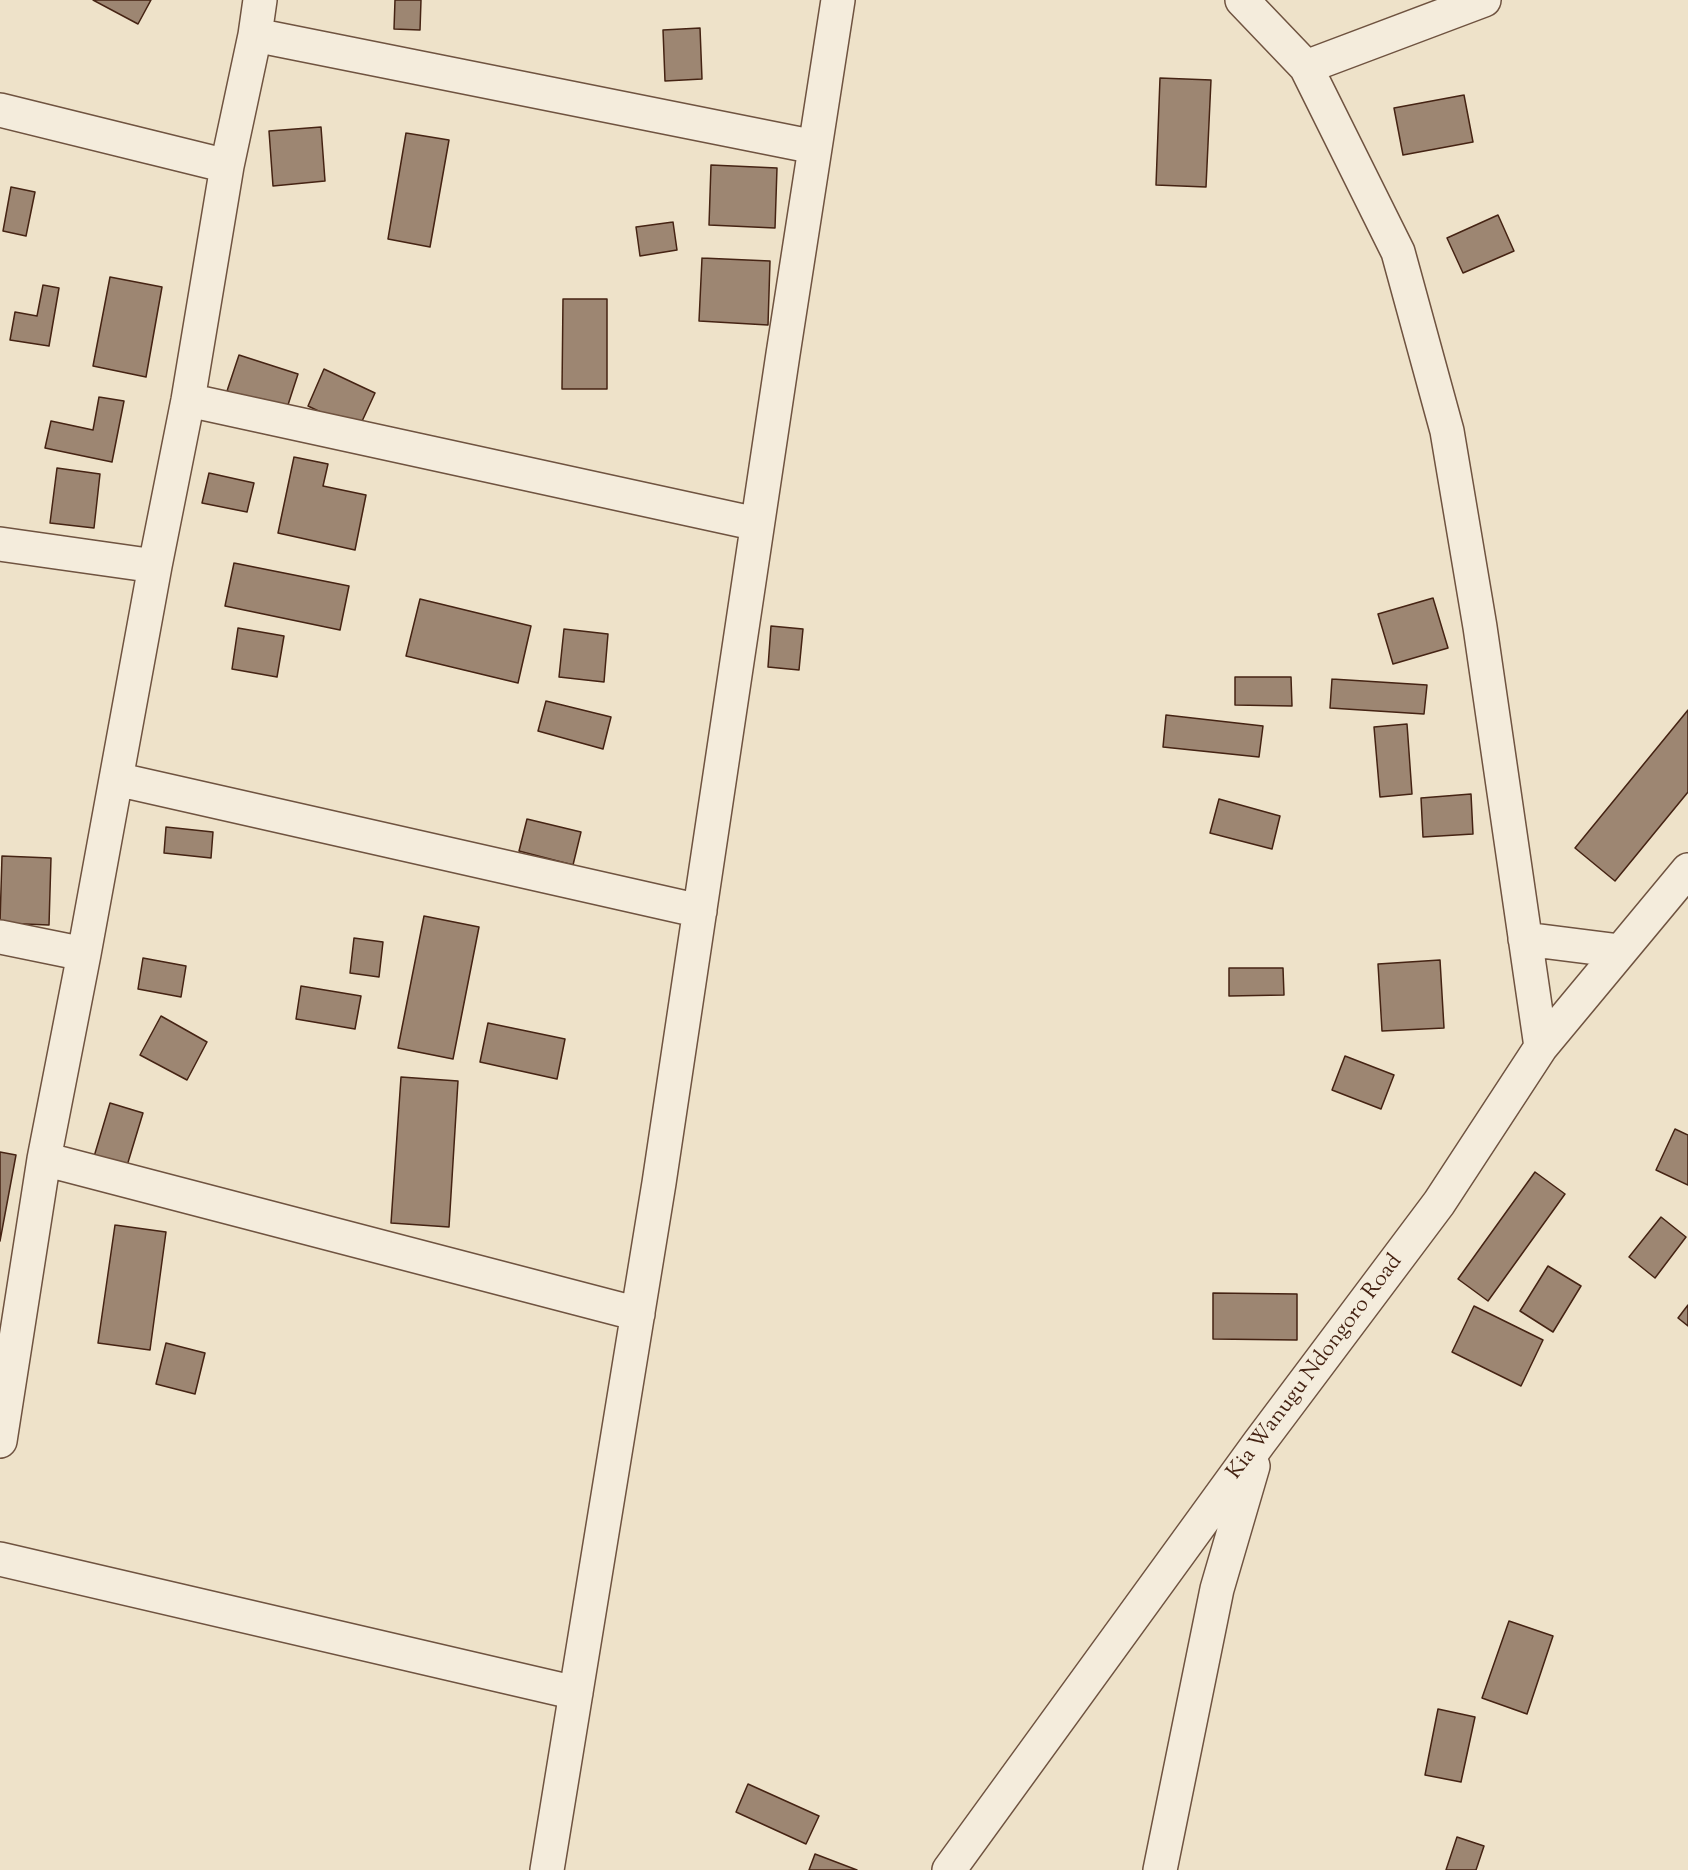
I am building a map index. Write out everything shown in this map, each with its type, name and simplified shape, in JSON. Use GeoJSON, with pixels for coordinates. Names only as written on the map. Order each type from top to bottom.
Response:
{"type":"FeatureCollection","features":[{"type":"Feature","properties":{"kind":"street"},"geometry":{"type":"LineString","coordinates":[[0,1441],[44,1159],[84,954],[154,566],[188,400],[227,166],[255,35],[260,0]]}},
{"type":"Feature","properties":{"kind":"street"},"geometry":{"type":"LineString","coordinates":[[547,1870],[638,1314],[838,0]]}},
{"type":"Feature","properties":{"kind":"street"},"geometry":{"type":"LineString","coordinates":[[1242,0],[1306,67],[1398,252],[1447,431],[1480,627],[1541,1047]]}},
{"type":"Feature","properties":{"kind":"street"},"geometry":{"type":"LineString","coordinates":[[1306,67],[1484,0]]}},
{"type":"Feature","properties":{"kind":"street"},"geometry":{"type":"LineString","coordinates":[[255,35],[815,147]]}},
{"type":"Feature","properties":{"kind":"street"},"geometry":{"type":"LineString","coordinates":[[0,110],[227,166]]}},
{"type":"Feature","properties":{"kind":"street"},"geometry":{"type":"LineString","coordinates":[[188,400],[758,524]]}},
{"type":"Feature","properties":{"kind":"street"},"geometry":{"type":"LineString","coordinates":[[0,544],[154,566]]}},
{"type":"Feature","properties":{"kind":"street"},"geometry":{"type":"LineString","coordinates":[[116,779],[700,911]]}},
{"type":"Feature","properties":{"kind":"street","name":"Kia Wanugu Ndongoro Road"},"geometry":{"type":"LineString","coordinates":[[950,1870],[1259,1443],[1439,1203],[1541,1047],[1688,870]]}},
{"type":"Feature","properties":{"kind":"street"},"geometry":{"type":"LineString","coordinates":[[0,937],[84,954]]}},
{"type":"Feature","properties":{"kind":"street"},"geometry":{"type":"LineString","coordinates":[[1525,939],[1620,951]]}},
{"type":"Feature","properties":{"kind":"street"},"geometry":{"type":"LineString","coordinates":[[44,1159],[638,1314]]}},
{"type":"Feature","properties":{"kind":"street"},"geometry":{"type":"LineString","coordinates":[[1160,1870],[1216,1589],[1259,1443]]}},
{"type":"Feature","properties":{"kind":"street"},"geometry":{"type":"LineString","coordinates":[[0,1559],[576,1693]]}},
{"type":"Feature","properties":{"kind":"street"},"geometry":{"type":"LineString","coordinates":[[1168,1569],[1216,1589]]}},
{"type":"Feature","properties":{"kind":"building"},"geometry":{"type":"Polygon","coordinates":[[[93,0],[151,0],[138,24],[93,0]]]}},
{"type":"Feature","properties":{"kind":"building"},"geometry":{"type":"Polygon","coordinates":[[[395,0],[421,0],[420,30],[394,29],[395,0]]]}},
{"type":"Feature","properties":{"kind":"building"},"geometry":{"type":"Polygon","coordinates":[[[700,28],[702,79],[665,81],[663,30],[700,28]]]}},
{"type":"Feature","properties":{"kind":"building"},"geometry":{"type":"Polygon","coordinates":[[[1160,78],[1211,80],[1206,187],[1156,185],[1160,78]]]}},
{"type":"Feature","properties":{"kind":"building"},"geometry":{"type":"Polygon","coordinates":[[[1464,95],[1473,142],[1403,155],[1394,108],[1464,95]]]}},
{"type":"Feature","properties":{"kind":"building"},"geometry":{"type":"Polygon","coordinates":[[[321,127],[325,181],[273,186],[269,131],[321,127]]]}},
{"type":"Feature","properties":{"kind":"building"},"geometry":{"type":"Polygon","coordinates":[[[406,133],[449,140],[430,247],[388,239],[406,133]]]}},
{"type":"Feature","properties":{"kind":"building"},"geometry":{"type":"Polygon","coordinates":[[[711,165],[777,168],[775,228],[709,225],[711,165]]]}},
{"type":"Feature","properties":{"kind":"building"},"geometry":{"type":"Polygon","coordinates":[[[11,187],[35,192],[26,236],[3,231],[11,187]]]}},
{"type":"Feature","properties":{"kind":"building"},"geometry":{"type":"Polygon","coordinates":[[[1498,215],[1514,251],[1463,273],[1447,238],[1498,215]]]}},
{"type":"Feature","properties":{"kind":"building"},"geometry":{"type":"Polygon","coordinates":[[[673,222],[677,250],[640,256],[636,227],[673,222]]]}},
{"type":"Feature","properties":{"kind":"building"},"geometry":{"type":"Polygon","coordinates":[[[702,258],[770,261],[768,325],[699,321],[702,258]]]}},
{"type":"Feature","properties":{"kind":"building"},"geometry":{"type":"Polygon","coordinates":[[[110,277],[162,287],[146,377],[93,366],[110,277]]]}},
{"type":"Feature","properties":{"kind":"building"},"geometry":{"type":"Polygon","coordinates":[[[43,285],[59,288],[49,346],[10,340],[15,312],[37,316],[43,285]]]}},
{"type":"Feature","properties":{"kind":"building"},"geometry":{"type":"Polygon","coordinates":[[[563,299],[607,299],[607,389],[562,389],[563,299]]]}},
{"type":"Feature","properties":{"kind":"building"},"geometry":{"type":"Polygon","coordinates":[[[239,355],[298,374],[286,411],[227,391],[239,355]]]}},
{"type":"Feature","properties":{"kind":"building"},"geometry":{"type":"Polygon","coordinates":[[[324,369],[375,393],[358,430],[308,406],[324,369]]]}},
{"type":"Feature","properties":{"kind":"building"},"geometry":{"type":"Polygon","coordinates":[[[99,397],[124,401],[112,462],[45,448],[51,421],[93,430],[99,397]]]}},
{"type":"Feature","properties":{"kind":"building"},"geometry":{"type":"Polygon","coordinates":[[[294,457],[328,464],[323,486],[366,495],[355,550],[278,533],[294,457]]]}},
{"type":"Feature","properties":{"kind":"building"},"geometry":{"type":"Polygon","coordinates":[[[57,468],[100,474],[94,528],[50,523],[57,468]]]}},
{"type":"Feature","properties":{"kind":"building"},"geometry":{"type":"Polygon","coordinates":[[[209,473],[254,483],[247,512],[202,503],[209,473]]]}},
{"type":"Feature","properties":{"kind":"building"},"geometry":{"type":"Polygon","coordinates":[[[234,563],[349,586],[340,630],[225,606],[234,563]]]}},
{"type":"Feature","properties":{"kind":"building"},"geometry":{"type":"Polygon","coordinates":[[[1433,598],[1448,648],[1393,664],[1378,614],[1433,598]]]}},
{"type":"Feature","properties":{"kind":"building"},"geometry":{"type":"Polygon","coordinates":[[[420,599],[531,626],[518,683],[406,656],[420,599]]]}},
{"type":"Feature","properties":{"kind":"building"},"geometry":{"type":"Polygon","coordinates":[[[771,626],[803,629],[799,670],[768,667],[771,626]]]}},
{"type":"Feature","properties":{"kind":"building"},"geometry":{"type":"Polygon","coordinates":[[[238,628],[284,636],[277,677],[232,669],[238,628]]]}},
{"type":"Feature","properties":{"kind":"building"},"geometry":{"type":"Polygon","coordinates":[[[564,629],[608,634],[604,682],[559,677],[564,629]]]}},
{"type":"Feature","properties":{"kind":"building"},"geometry":{"type":"Polygon","coordinates":[[[1235,677],[1291,677],[1292,706],[1235,705],[1235,677]]]}},
{"type":"Feature","properties":{"kind":"building"},"geometry":{"type":"Polygon","coordinates":[[[1332,679],[1427,685],[1424,714],[1330,708],[1332,679]]]}},
{"type":"Feature","properties":{"kind":"building"},"geometry":{"type":"Polygon","coordinates":[[[546,701],[611,717],[603,749],[538,731],[546,701]]]}},
{"type":"Feature","properties":{"kind":"building"},"geometry":{"type":"Polygon","coordinates":[[[1688,710],[1688,792],[1615,881],[1575,848],[1688,710]]]}},
{"type":"Feature","properties":{"kind":"building"},"geometry":{"type":"Polygon","coordinates":[[[1166,715],[1263,726],[1259,757],[1163,747],[1166,715]]]}},
{"type":"Feature","properties":{"kind":"building"},"geometry":{"type":"Polygon","coordinates":[[[1407,724],[1412,794],[1380,797],[1374,727],[1407,724]]]}},
{"type":"Feature","properties":{"kind":"building"},"geometry":{"type":"Polygon","coordinates":[[[1471,794],[1473,834],[1423,837],[1421,798],[1471,794]]]}},
{"type":"Feature","properties":{"kind":"building"},"geometry":{"type":"Polygon","coordinates":[[[1219,799],[1280,816],[1272,849],[1210,833],[1219,799]]]}},
{"type":"Feature","properties":{"kind":"building"},"geometry":{"type":"Polygon","coordinates":[[[527,819],[581,832],[573,865],[519,851],[527,819]]]}},
{"type":"Feature","properties":{"kind":"building"},"geometry":{"type":"Polygon","coordinates":[[[166,827],[213,832],[211,858],[164,853],[166,827]]]}},
{"type":"Feature","properties":{"kind":"building"},"geometry":{"type":"Polygon","coordinates":[[[2,856],[51,858],[49,925],[0,923],[2,856]]]}},
{"type":"Feature","properties":{"kind":"building"},"geometry":{"type":"Polygon","coordinates":[[[424,916],[479,927],[453,1059],[398,1048],[424,916]]]}},
{"type":"Feature","properties":{"kind":"building"},"geometry":{"type":"Polygon","coordinates":[[[354,938],[383,942],[379,977],[350,973],[354,938]]]}},
{"type":"Feature","properties":{"kind":"building"},"geometry":{"type":"Polygon","coordinates":[[[143,958],[186,966],[181,997],[138,989],[143,958]]]}},
{"type":"Feature","properties":{"kind":"building"},"geometry":{"type":"Polygon","coordinates":[[[1440,960],[1444,1028],[1382,1031],[1378,964],[1440,960]]]}},
{"type":"Feature","properties":{"kind":"building"},"geometry":{"type":"Polygon","coordinates":[[[1229,968],[1283,968],[1284,995],[1229,996],[1229,968]]]}},
{"type":"Feature","properties":{"kind":"building"},"geometry":{"type":"Polygon","coordinates":[[[301,986],[361,996],[355,1029],[296,1019],[301,986]]]}},
{"type":"Feature","properties":{"kind":"building"},"geometry":{"type":"Polygon","coordinates":[[[161,1016],[207,1042],[187,1080],[140,1055],[161,1016]]]}},
{"type":"Feature","properties":{"kind":"building"},"geometry":{"type":"Polygon","coordinates":[[[488,1023],[565,1039],[557,1079],[480,1062],[488,1023]]]}},
{"type":"Feature","properties":{"kind":"building"},"geometry":{"type":"Polygon","coordinates":[[[1345,1056],[1394,1075],[1381,1109],[1332,1090],[1345,1056]]]}},
{"type":"Feature","properties":{"kind":"building"},"geometry":{"type":"Polygon","coordinates":[[[401,1077],[458,1081],[449,1227],[391,1223],[401,1077]]]}},
{"type":"Feature","properties":{"kind":"building"},"geometry":{"type":"Polygon","coordinates":[[[110,1103],[143,1113],[126,1169],[93,1160],[110,1103]]]}},
{"type":"Feature","properties":{"kind":"building"},"geometry":{"type":"Polygon","coordinates":[[[1675,1129],[1688,1135],[1688,1185],[1656,1170],[1675,1129]]]}},
{"type":"Feature","properties":{"kind":"building"},"geometry":{"type":"Polygon","coordinates":[[[0,1152],[16,1155],[0,1241],[0,1152]]]}},
{"type":"Feature","properties":{"kind":"building"},"geometry":{"type":"Polygon","coordinates":[[[1535,1172],[1565,1194],[1488,1301],[1458,1279],[1535,1172]]]}},
{"type":"Feature","properties":{"kind":"building"},"geometry":{"type":"Polygon","coordinates":[[[1661,1217],[1686,1237],[1655,1278],[1629,1257],[1661,1217]]]}},
{"type":"Feature","properties":{"kind":"building"},"geometry":{"type":"Polygon","coordinates":[[[115,1225],[166,1232],[150,1350],[98,1343],[115,1225]]]}},
{"type":"Feature","properties":{"kind":"building"},"geometry":{"type":"Polygon","coordinates":[[[1548,1266],[1581,1286],[1553,1332],[1520,1311],[1548,1266]]]}},
{"type":"Feature","properties":{"kind":"building"},"geometry":{"type":"Polygon","coordinates":[[[1213,1293],[1297,1294],[1297,1340],[1213,1339],[1213,1293]]]}},
{"type":"Feature","properties":{"kind":"building"},"geometry":{"type":"Polygon","coordinates":[[[1688,1305],[1688,1326],[1678,1318],[1688,1305]]]}},
{"type":"Feature","properties":{"kind":"building"},"geometry":{"type":"Polygon","coordinates":[[[1474,1306],[1543,1340],[1521,1386],[1452,1352],[1474,1306]]]}},
{"type":"Feature","properties":{"kind":"building"},"geometry":{"type":"Polygon","coordinates":[[[166,1343],[205,1353],[195,1394],[156,1384],[166,1343]]]}},
{"type":"Feature","properties":{"kind":"building"},"geometry":{"type":"Polygon","coordinates":[[[1509,1621],[1553,1636],[1527,1714],[1482,1698],[1509,1621]]]}},
{"type":"Feature","properties":{"kind":"building"},"geometry":{"type":"Polygon","coordinates":[[[1438,1709],[1475,1717],[1461,1782],[1425,1775],[1438,1709]]]}},
{"type":"Feature","properties":{"kind":"building"},"geometry":{"type":"Polygon","coordinates":[[[748,1784],[819,1816],[806,1844],[736,1812],[748,1784]]]}},
{"type":"Feature","properties":{"kind":"building"},"geometry":{"type":"Polygon","coordinates":[[[1457,1837],[1484,1846],[1476,1870],[1446,1870],[1457,1837]]]}},
{"type":"Feature","properties":{"kind":"building"},"geometry":{"type":"Polygon","coordinates":[[[815,1854],[857,1870],[809,1870],[815,1854]]]}}]}
